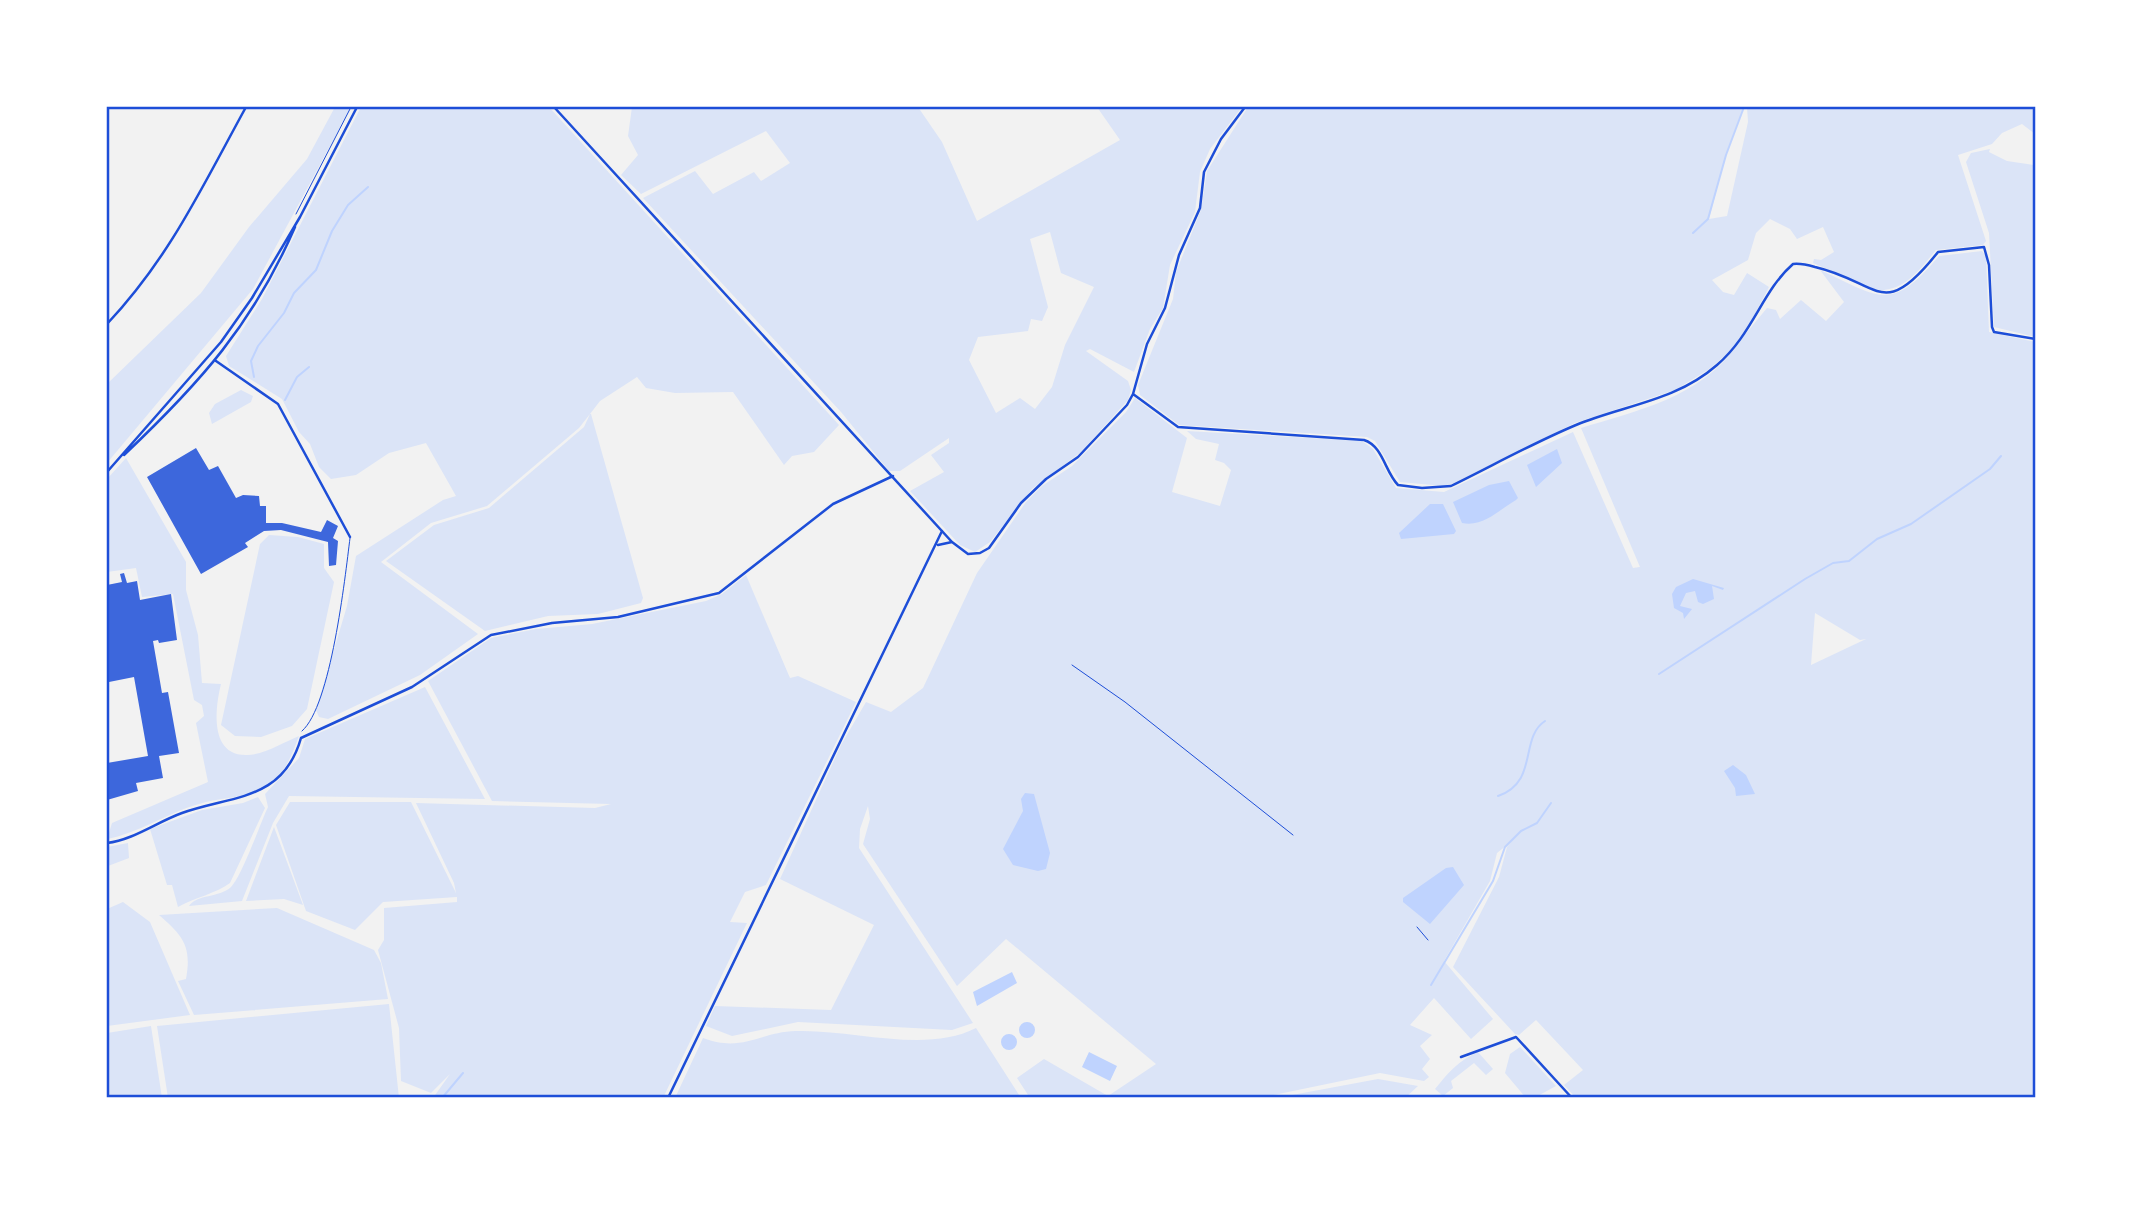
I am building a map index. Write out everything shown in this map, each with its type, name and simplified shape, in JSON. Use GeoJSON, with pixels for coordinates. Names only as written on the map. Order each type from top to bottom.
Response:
{"type":"FeatureCollection","features":[{"type":"Feature","properties":{"kind":"street"},"geometry":{"type":"LineString","coordinates":[[107,324],[146,281],[165,255],[246,107]]}},
{"type":"Feature","properties":{"kind":"street"},"geometry":{"type":"LineString","coordinates":[[107,472],[234,324],[298,216],[357,107]]}},
{"type":"Feature","properties":{"kind":"street"},"geometry":{"type":"LineString","coordinates":[[554,107],[952,542],[968,554],[980,554],[989,548],[1021,503],[1046,479],[1078,457],[1127,405],[1133,394],[1147,344],[1166,308],[1179,255],[1200,208],[1204,172],[1222,139],[1245,107]]}},
{"type":"Feature","properties":{"kind":"street"},"geometry":{"type":"LineString","coordinates":[[116,462],[216,361],[256,305],[298,216]]}},
{"type":"Feature","properties":{"kind":"street"},"geometry":{"type":"LineString","coordinates":[[1133,394],[1178,427],[1371,442],[1398,485],[1441,488],[1451,486],[1577,425],[1650,403],[1692,383],[1716,367],[1748,333],[1782,273],[1793,264],[1826,269],[1873,292],[1883,294],[1894,292],[1915,281],[1938,252],[1984,247],[1989,265],[1994,331],[2035,339]]}},
{"type":"Feature","properties":{"kind":"street"},"geometry":{"type":"LineString","coordinates":[[216,361],[278,404],[351,537]]}},
{"type":"Feature","properties":{"kind":"street"},"geometry":{"type":"LineString","coordinates":[[107,843],[128,838],[182,813],[237,799],[267,787],[289,766],[301,738],[412,687],[491,635],[552,623],[618,617],[719,593],[833,504],[893,476]]}},
{"type":"Feature","properties":{"kind":"street"},"geometry":{"type":"LineString","coordinates":[[668,1098],[938,545],[942,531]]}},
{"type":"Feature","properties":{"kind":"street"},"geometry":{"type":"LineString","coordinates":[[938,545],[952,542]]}},
{"type":"Feature","properties":{"kind":"street"},"geometry":{"type":"LineString","coordinates":[[1461,1057],[1516,1037],[1572,1098]]}},
{"type":"Feature","properties":{"kind":"lane"},"geometry":{"type":"LineString","coordinates":[[302,731],[313,713],[339,626],[351,537]]}},
{"type":"Feature","properties":{"kind":"path"},"geometry":{"type":"LineString","coordinates":[[298,216],[351,107]]}},
{"type":"Feature","properties":{"kind":"path"},"geometry":{"type":"LineString","coordinates":[[1072,665],[1125,702],[1293,835]]}},
{"type":"Feature","properties":{"kind":"path"},"geometry":{"type":"LineString","coordinates":[[1417,927],[1428,940]]}},
{"type":"Feature","properties":{"kind":"shaded area"},"geometry":{"type":"Polygon","coordinates":[[[335,107],[351,107],[253,289],[107,463],[107,384],[201,293],[249,227],[307,159],[335,107]]]}},
{"type":"Feature","properties":{"kind":"shaded area"},"geometry":{"type":"Polygon","coordinates":[[[361,107],[549,107],[839,425],[814,452],[792,456],[784,465],[733,392],[675,393],[646,388],[637,377],[600,401],[579,428],[487,506],[431,523],[381,562],[478,634],[420,675],[328,719],[319,717],[316,710],[347,606],[356,556],[443,500],[456,496],[426,443],[389,453],[356,475],[331,479],[319,467],[310,444],[299,432],[282,399],[229,366],[226,356],[262,299],[361,107]]]}},
{"type":"Feature","properties":{"kind":"shaded area"},"geometry":{"type":"Polygon","coordinates":[[[632,107],[918,107],[942,142],[977,221],[1120,140],[1097,107],[1242,107],[1210,149],[1200,172],[1195,212],[1170,265],[1163,308],[1150,329],[1134,372],[1090,349],[1086,351],[1128,381],[1131,390],[1128,400],[1081,452],[1032,489],[990,542],[975,552],[960,545],[910,491],[944,472],[931,455],[949,443],[949,438],[900,471],[889,471],[841,412],[643,198],[695,171],[713,194],[754,172],[761,181],[790,163],[766,131],[641,194],[621,175],[638,155],[628,136],[632,107]],[[1050,232],[1030,239],[1048,307],[1042,321],[1031,319],[1028,331],[978,337],[969,360],[996,413],[1020,398],[1035,409],[1052,387],[1065,345],[1094,287],[1061,273],[1050,232]]]}},
{"type":"Feature","properties":{"kind":"shaded area"},"geometry":{"type":"Polygon","coordinates":[[[1248,107],[1744,107],[1726,155],[1709,219],[1727,216],[1748,122],[1747,107],[2035,107],[2035,134],[2022,124],[2002,133],[1992,144],[1958,155],[1986,241],[1983,245],[1936,250],[1918,272],[1904,283],[1886,290],[1876,290],[1813,263],[1814,259],[1821,260],[1834,252],[1823,227],[1797,239],[1790,229],[1770,219],[1756,233],[1748,260],[1712,280],[1723,292],[1734,295],[1747,273],[1769,287],[1743,337],[1767,308],[1776,310],[1780,319],[1801,300],[1826,321],[1844,302],[1820,270],[1858,288],[1884,295],[1896,293],[1909,286],[1939,256],[1982,251],[1986,256],[1989,332],[2035,342],[2035,1098],[1576,1098],[1564,1085],[1583,1070],[1536,1020],[1519,1035],[1515,1034],[1453,967],[1499,877],[1507,847],[1512,841],[1497,853],[1490,881],[1444,961],[1493,1019],[1471,1039],[1434,998],[1410,1025],[1432,1035],[1420,1046],[1430,1059],[1422,1069],[1429,1077],[1424,1081],[1380,1073],[1259,1098],[1030,1098],[1017,1078],[1044,1059],[1108,1096],[1156,1064],[1006,939],[957,986],[863,844],[870,819],[868,806],[860,829],[859,848],[973,1023],[952,1030],[798,1022],[732,1036],[706,1026],[715,1006],[831,1010],[874,925],[780,879],[841,745],[866,702],[891,712],[923,688],[977,573],[1026,502],[1042,486],[1072,466],[1126,412],[1135,398],[1187,438],[1172,492],[1220,506],[1231,470],[1224,463],[1215,460],[1219,444],[1196,439],[1187,431],[1362,441],[1373,449],[1396,488],[1444,492],[1573,432],[1633,568],[1640,567],[1581,428],[1645,408],[1686,390],[1721,364],[1735,347],[1708,370],[1675,390],[1575,423],[1443,486],[1400,482],[1375,441],[1367,437],[1179,425],[1140,395],[1138,385],[1173,299],[1176,272],[1201,210],[1207,171],[1248,107]],[[1815,613],[1811,665],[1866,639],[1860,640],[1815,613]]]}},
{"type":"Feature","properties":{"kind":"shaded area"},"geometry":{"type":"Polygon","coordinates":[[[1990,149],[1989,152],[2007,161],[2034,165],[2035,337],[1994,327],[1989,233],[1966,162],[1971,153],[1990,149]]]}},
{"type":"Feature","properties":{"kind":"shaded area"},"geometry":{"type":"Polygon","coordinates":[[[241,390],[253,396],[251,402],[212,424],[209,413],[215,404],[241,390]]]}},
{"type":"Feature","properties":{"kind":"shaded area"},"geometry":{"type":"Polygon","coordinates":[[[590,414],[643,598],[641,603],[598,614],[548,616],[485,631],[386,561],[434,525],[489,508],[584,427],[590,414]]]}},
{"type":"Feature","properties":{"kind":"shaded area"},"geometry":{"type":"Polygon","coordinates":[[[126,458],[186,562],[186,590],[198,635],[202,683],[221,684],[217,705],[220,739],[226,748],[247,755],[267,751],[299,736],[283,770],[267,786],[242,796],[199,804],[107,839],[112,823],[208,782],[196,723],[204,716],[202,705],[194,700],[173,594],[142,597],[136,568],[107,572],[107,479],[126,458]]]}},
{"type":"Feature","properties":{"kind":"shaded area"},"geometry":{"type":"Polygon","coordinates":[[[269,535],[298,537],[324,544],[324,568],[334,582],[307,709],[292,726],[261,737],[235,736],[221,725],[260,544],[269,535]]]}},
{"type":"Feature","properties":{"kind":"shaded area"},"geometry":{"type":"Polygon","coordinates":[[[746,575],[790,678],[798,676],[856,702],[766,885],[745,892],[730,922],[747,923],[663,1098],[433,1098],[450,1074],[431,1093],[401,1081],[399,1028],[378,950],[384,940],[384,908],[457,902],[457,897],[383,902],[355,930],[306,911],[276,825],[290,802],[411,802],[456,893],[454,883],[416,803],[595,808],[611,804],[492,801],[428,681],[491,638],[536,629],[592,624],[706,601],[722,594],[746,575]]]}},
{"type":"Feature","properties":{"kind":"shaded area"},"geometry":{"type":"Polygon","coordinates":[[[425,687],[485,799],[289,796],[273,823],[242,901],[189,906],[197,900],[231,887],[268,807],[265,794],[299,758],[305,739],[425,687]]]}},
{"type":"Feature","properties":{"kind":"shaded area"},"geometry":{"type":"Polygon","coordinates":[[[258,797],[265,808],[230,883],[178,907],[172,885],[167,885],[150,829],[202,810],[243,803],[258,797]]]}},
{"type":"Feature","properties":{"kind":"shaded area"},"geometry":{"type":"Polygon","coordinates":[[[274,827],[303,905],[284,899],[246,901],[274,827]]]}},
{"type":"Feature","properties":{"kind":"shaded area"},"geometry":{"type":"Polygon","coordinates":[[[128,843],[129,858],[108,866],[107,847],[128,843]]]}},
{"type":"Feature","properties":{"kind":"shaded area"},"geometry":{"type":"Polygon","coordinates":[[[123,902],[150,922],[190,1015],[107,1026],[107,909],[123,902]]]}},
{"type":"Feature","properties":{"kind":"shaded area"},"geometry":{"type":"Polygon","coordinates":[[[277,908],[374,950],[381,963],[388,999],[194,1015],[178,981],[186,979],[188,968],[184,943],[159,915],[277,908]]]}},
{"type":"Feature","properties":{"kind":"shaded area"},"geometry":{"type":"Polygon","coordinates":[[[389,1004],[399,1098],[168,1098],[157,1026],[389,1004]]]}},
{"type":"Feature","properties":{"kind":"shaded area"},"geometry":{"type":"Polygon","coordinates":[[[151,1026],[162,1098],[107,1098],[107,1033],[151,1026]]]}},
{"type":"Feature","properties":{"kind":"shaded area"},"geometry":{"type":"Polygon","coordinates":[[[976,1028],[1021,1098],[675,1098],[703,1038],[740,1043],[783,1032],[818,1031],[912,1040],[956,1036],[976,1028]]]}},
{"type":"Feature","properties":{"kind":"shaded area"},"geometry":{"type":"Polygon","coordinates":[[[1520,1047],[1556,1086],[1534,1098],[1526,1098],[1505,1073],[1510,1054],[1520,1047]]]}},
{"type":"Feature","properties":{"kind":"shaded area"},"geometry":{"type":"Polygon","coordinates":[[[1478,1052],[1493,1069],[1486,1075],[1474,1063],[1451,1081],[1453,1088],[1443,1096],[1435,1089],[1459,1063],[1478,1052]]]}},
{"type":"Feature","properties":{"kind":"shaded area"},"geometry":{"type":"Polygon","coordinates":[[[1378,1079],[1418,1086],[1405,1098],[1276,1098],[1378,1079]]]}},
{"type":"Feature","properties":{"kind":"water"},"geometry":{"type":"Polygon","coordinates":[[[1557,449],[1562,463],[1536,487],[1527,465],[1557,449]]]}},
{"type":"Feature","properties":{"kind":"water"},"geometry":{"type":"Polygon","coordinates":[[[1509,481],[1518,498],[1516,500],[1477,523],[1462,523],[1453,502],[1489,485],[1509,481]]]}},
{"type":"Feature","properties":{"kind":"water"},"geometry":{"type":"Polygon","coordinates":[[[1430,504],[1443,504],[1456,531],[1454,534],[1401,539],[1399,533],[1430,504]]]}},
{"type":"Feature","properties":{"kind":"water"},"geometry":{"type":"Polygon","coordinates":[[[1693,579],[1724,588],[1723,590],[1712,586],[1714,599],[1703,604],[1698,602],[1695,591],[1686,593],[1680,606],[1692,609],[1684,619],[1683,613],[1674,608],[1672,594],[1676,587],[1693,579]]]}},
{"type":"Feature","properties":{"kind":"water"},"geometry":{"type":"Polygon","coordinates":[[[1733,765],[1746,775],[1755,794],[1736,796],[1735,788],[1724,771],[1733,765]]]}},
{"type":"Feature","properties":{"kind":"water"},"geometry":{"type":"Polygon","coordinates":[[[1025,793],[1034,794],[1050,853],[1046,869],[1038,871],[1013,865],[1003,849],[1023,811],[1021,799],[1025,793]]]}},
{"type":"Feature","properties":{"kind":"water"},"geometry":{"type":"Polygon","coordinates":[[[1453,867],[1464,885],[1430,924],[1403,902],[1403,898],[1446,868],[1453,867]]]}},
{"type":"Feature","properties":{"kind":"water"},"geometry":{"type":"Polygon","coordinates":[[[1012,972],[1017,983],[977,1006],[973,992],[1012,972]]]}},
{"type":"Feature","properties":{"kind":"water"},"geometry":{"type":"Polygon","coordinates":[[[1024,1022],[1030,1022],[1035,1030],[1033,1036],[1024,1038],[1019,1033],[1019,1027],[1024,1022]]]}},
{"type":"Feature","properties":{"kind":"water"},"geometry":{"type":"Polygon","coordinates":[[[1006,1034],[1012,1034],[1017,1042],[1015,1048],[1006,1050],[1001,1045],[1001,1039],[1006,1034]]]}},
{"type":"Feature","properties":{"kind":"water"},"geometry":{"type":"Polygon","coordinates":[[[1089,1052],[1117,1066],[1110,1081],[1082,1067],[1089,1052]]]}},
{"type":"Feature","properties":{"kind":"building"},"geometry":{"type":"Polygon","coordinates":[[[196,448],[209,470],[218,466],[236,498],[243,495],[259,496],[260,506],[266,506],[266,523],[282,523],[321,532],[327,520],[338,526],[333,538],[338,541],[336,565],[329,566],[328,542],[281,530],[264,531],[245,543],[248,547],[201,574],[147,477],[196,448]]]}},
{"type":"Feature","properties":{"kind":"building"},"geometry":{"type":"Polygon","coordinates":[[[124,573],[127,583],[137,581],[140,600],[171,594],[177,640],[159,643],[158,640],[153,641],[162,693],[168,692],[179,753],[159,756],[163,778],[136,783],[138,791],[107,800],[107,763],[148,756],[134,677],[109,682],[107,668],[107,585],[122,582],[120,574],[124,573]]]}},
{"type":"Feature","properties":{"kind":"waterway"},"geometry":{"type":"LineString","coordinates":[[1693,233],[1708,219],[1726,155],[1744,107]]}},
{"type":"Feature","properties":{"kind":"waterway"},"geometry":{"type":"LineString","coordinates":[[254,377],[251,361],[258,346],[284,313],[294,293],[316,270],[332,231],[348,205],[368,187]]}},
{"type":"Feature","properties":{"kind":"waterway"},"geometry":{"type":"LineString","coordinates":[[285,400],[297,377],[309,367]]}},
{"type":"Feature","properties":{"kind":"waterway"},"geometry":{"type":"LineString","coordinates":[[1659,674],[1805,579],[1833,563],[1849,561],[1877,539],[1911,524],[1990,469],[2001,456]]}},
{"type":"Feature","properties":{"kind":"waterway"},"geometry":{"type":"LineString","coordinates":[[1498,796],[1519,781],[1532,738],[1545,721]]}},
{"type":"Feature","properties":{"kind":"waterway"},"geometry":{"type":"LineString","coordinates":[[1431,985],[1493,881],[1505,847],[1521,831],[1537,823],[1551,803]]}},
{"type":"Feature","properties":{"kind":"waterway"},"geometry":{"type":"LineString","coordinates":[[442,1098],[463,1073]]}}]}
